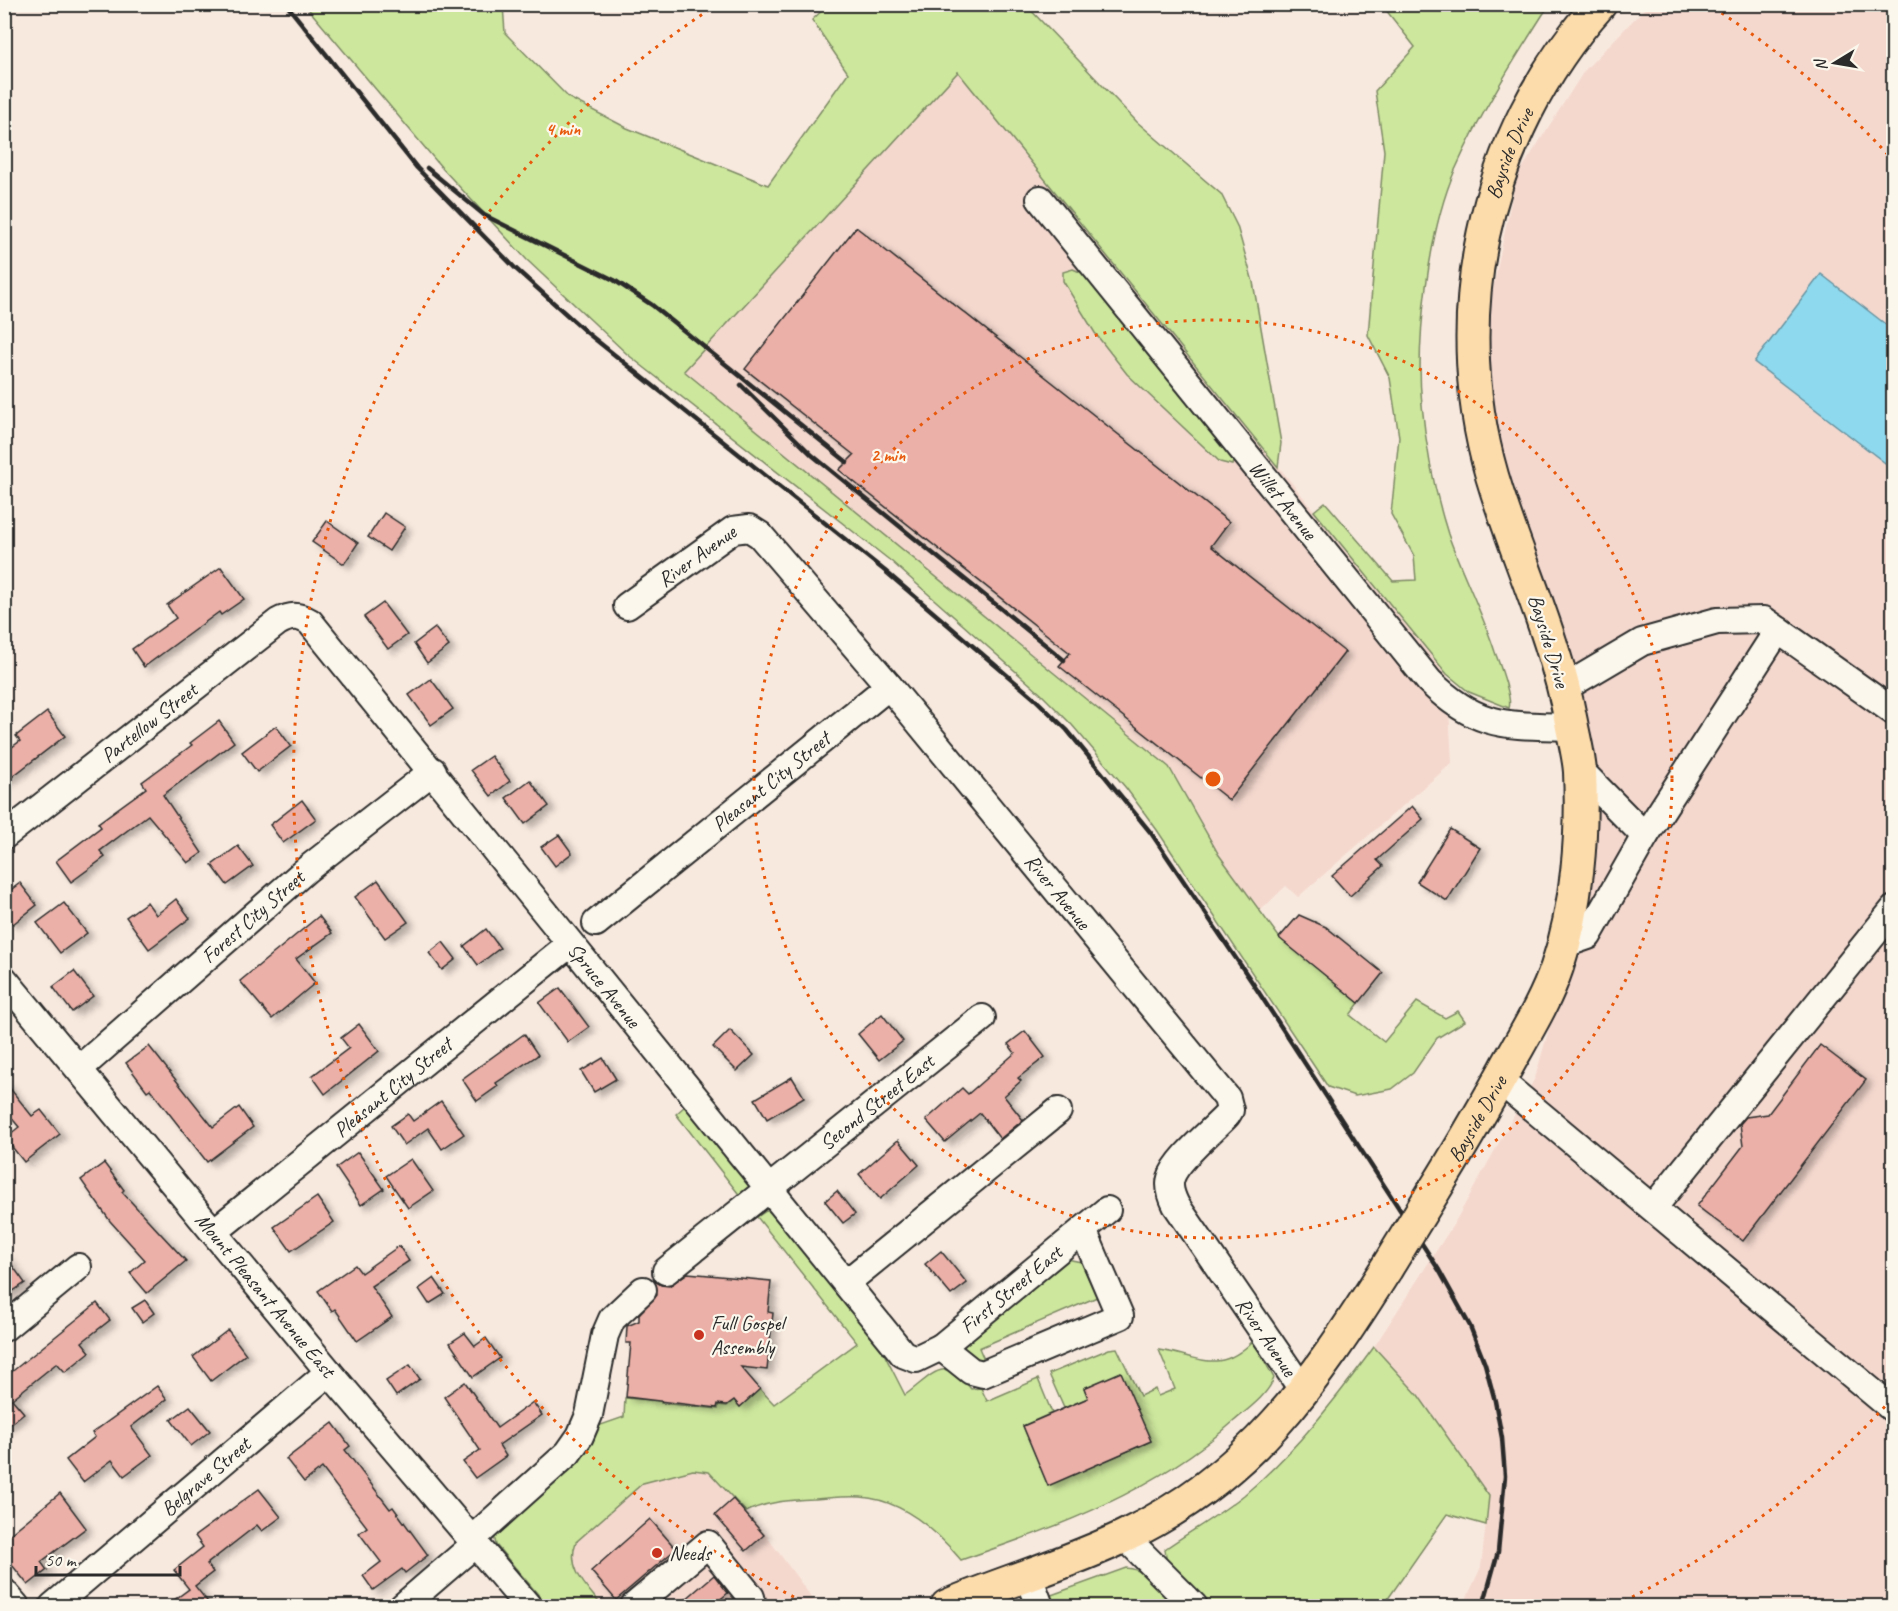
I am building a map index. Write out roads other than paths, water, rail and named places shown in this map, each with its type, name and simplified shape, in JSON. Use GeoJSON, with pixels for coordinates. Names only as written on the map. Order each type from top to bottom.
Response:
{"type":"FeatureCollection","features":[{"type":"Feature","properties":{"kind":"main road","name":"Bayside Drive"},"geometry":{"type":"LineString","coordinates":[[947,1606],[1125,1537],[1193,1497],[1231,1468],[1274,1427],[1304,1392],[1333,1352],[1477,1123],[1538,1010],[1556,968],[1578,851],[1580,770],[1564,688],[1553,646],[1488,464],[1474,375],[1472,313],[1480,244],[1496,183],[1508,151],[1520,123],[1551,70],[1600,4]]}},
{"type":"Feature","properties":{"kind":"street","name":"Willet Avenue"},"geometry":{"type":"LineString","coordinates":[[1040,199],[1429,681],[1450,702],[1472,716],[1508,725],[1572,727]]}},
{"type":"Feature","properties":{"kind":"street","name":"River Avenue"},"geometry":{"type":"LineString","coordinates":[[627,606],[733,530],[749,528],[760,535],[890,686],[1227,1098],[1230,1110],[1227,1115],[1176,1168],[1170,1181],[1170,1190],[1176,1205],[1304,1392]]}},
{"type":"Feature","properties":{"kind":"street","name":"Spruce Avenue"},"geometry":{"type":"LineString","coordinates":[[297,616],[310,622],[771,1189],[896,1348],[910,1358]]}},
{"type":"Feature","properties":{"kind":"street","name":"Partellow Street"},"geometry":{"type":"LineString","coordinates":[[4,836],[278,622],[297,616]]}},
{"type":"Feature","properties":{"kind":"street"},"geometry":{"type":"LineString","coordinates":[[1564,688],[1642,642],[1717,621],[1764,620],[1893,712]]}},
{"type":"Feature","properties":{"kind":"street"},"geometry":{"type":"LineString","coordinates":[[1562,945],[1588,936],[1645,836],[1778,630]]}},
{"type":"Feature","properties":{"kind":"street","name":"Pleasant City Street"},"geometry":{"type":"LineString","coordinates":[[596,923],[890,686]]}},
{"type":"Feature","properties":{"kind":"street"},"geometry":{"type":"LineString","coordinates":[[1580,770],[1645,836]]}},
{"type":"Feature","properties":{"kind":"street","name":"Forest City Street"},"geometry":{"type":"LineString","coordinates":[[79,1069],[306,870],[433,771]]}},
{"type":"Feature","properties":{"kind":"street"},"geometry":{"type":"LineString","coordinates":[[1653,1208],[1893,909]]}},
{"type":"Feature","properties":{"kind":"street","name":"Pleasant City Street"},"geometry":{"type":"LineString","coordinates":[[214,1232],[570,944]]}},
{"type":"Feature","properties":{"kind":"street","name":"Mount Pleasant Avenue East"},"geometry":{"type":"LineString","coordinates":[[4,979],[329,1372],[528,1606]]}},
{"type":"Feature","properties":{"kind":"street","name":"Second Street East"},"geometry":{"type":"LineString","coordinates":[[666,1271],[982,1018]]}},
{"type":"Feature","properties":{"kind":"street"},"geometry":{"type":"LineString","coordinates":[[1499,1080],[1893,1410]]}},
{"type":"Feature","properties":{"kind":"street"},"geometry":{"type":"LineString","coordinates":[[846,1283],[1058,1111]]}},
{"type":"Feature","properties":{"kind":"street","name":"First Street East"},"geometry":{"type":"LineString","coordinates":[[910,1358],[924,1357],[940,1347],[1107,1210]]}},
{"type":"Feature","properties":{"kind":"street"},"geometry":{"type":"LineString","coordinates":[[940,1347],[971,1371],[982,1374],[1120,1316],[1083,1230]]}},
{"type":"Feature","properties":{"kind":"street"},"geometry":{"type":"LineString","coordinates":[[4,1328],[78,1267]]}},
{"type":"Feature","properties":{"kind":"street"},"geometry":{"type":"LineString","coordinates":[[403,1606],[568,1453],[580,1436],[590,1415],[609,1326],[616,1313],[643,1290]]}},
{"type":"Feature","properties":{"kind":"street","name":"Belgrave Street"},"geometry":{"type":"LineString","coordinates":[[53,1606],[329,1372]]}},
{"type":"Feature","properties":{"kind":"street"},"geometry":{"type":"LineString","coordinates":[[1125,1537],[1194,1606]]}},
{"type":"Feature","properties":{"kind":"street"},"geometry":{"type":"LineString","coordinates":[[634,1606],[708,1544],[751,1597],[753,1606]]}},
{"type":"Feature","properties":{"kind":"street"},"geometry":{"type":"LineString","coordinates":[[1028,1574],[1040,1606]]}},
{"type":"Feature","properties":{"kind":"street"},"geometry":{"type":"LineString","coordinates":[[4,1592],[16,1606]]}},
{"type":"Feature","properties":{"kind":"water"},"geometry":{"type":"Polygon","coordinates":[[[1821,274],[1893,330],[1893,469],[1754,362],[1821,274]]]}},
{"type":"Feature","properties":{"kind":"railway"},"geometry":{"type":"LineString","coordinates":[[286,4],[417,168],[516,269],[586,332],[885,571],[1035,699],[1067,730],[1151,833],[1252,982],[1439,1270],[1470,1326],[1485,1364],[1495,1401],[1502,1438],[1505,1476],[1498,1552],[1483,1606]]}},
{"type":"Feature","properties":{"kind":"railway"},"geometry":{"type":"LineString","coordinates":[[427,168],[484,215],[614,280],[652,305],[847,462]]}},
{"type":"Feature","properties":{"kind":"railway"},"geometry":{"type":"LineString","coordinates":[[741,385],[812,455],[1064,660]]}},
{"type":"Feature","properties":{"kind":"place","name":"Full Gospel Assembly"},"geometry":{"type":"Point","coordinates":[699,1335]}},
{"type":"Feature","properties":{"kind":"place","name":"Needs"},"geometry":{"type":"Point","coordinates":[657,1553]}}]}
